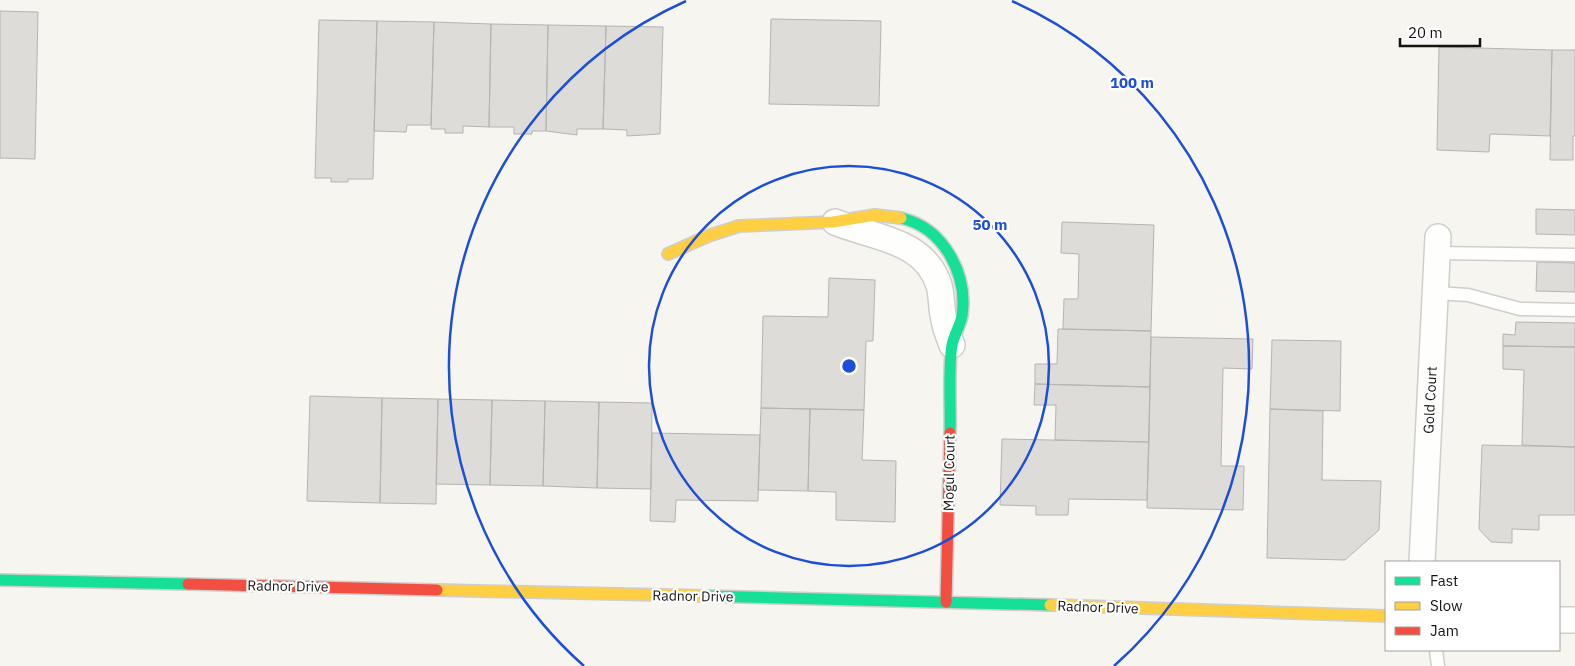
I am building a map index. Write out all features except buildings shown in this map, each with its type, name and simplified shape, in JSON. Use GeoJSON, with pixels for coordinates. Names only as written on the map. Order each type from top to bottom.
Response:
{"type":"FeatureCollection","features":[{"type":"Feature","properties":{"kind":"street","name":"Mogul Court"},"geometry":{"type":"LineString","coordinates":[[668,254],[711,235],[749,224],[835,222],[858,232],[891,238],[921,258],[932,270],[939,285],[944,320],[952,345],[946,602]]}},
{"type":"Feature","properties":{"kind":"street","name":"Gold Court"},"geometry":{"type":"LineString","coordinates":[[1422,561],[1438,245]]}},
{"type":"Feature","properties":{"kind":"street","name":"Radnor Drive"},"geometry":{"type":"LineString","coordinates":[[0,580],[946,602],[1385,616]]}},
{"type":"Feature","properties":{"kind":"street"},"geometry":{"type":"LineString","coordinates":[[1560,620],[1575,620]]}},
{"type":"Feature","properties":{"kind":"lane"},"geometry":{"type":"LineString","coordinates":[[1438,245],[1575,255]]}},
{"type":"Feature","properties":{"kind":"lane"},"geometry":{"type":"LineString","coordinates":[[1435,293],[1468,295],[1520,309],[1575,310]]}},
{"type":"Feature","properties":{"kind":"lane"},"geometry":{"type":"LineString","coordinates":[[1436,651],[1438,666]]}},
{"type":"Feature","properties":{"kind":"traffic: fast"},"geometry":{"type":"LineString","coordinates":[[901,218],[916,223],[941,242],[957,269],[961,284],[962,316],[953,341],[951,354],[950,433]]}},
{"type":"Feature","properties":{"kind":"traffic: fast"},"geometry":{"type":"LineString","coordinates":[[0,580],[188,584]]}},
{"type":"Feature","properties":{"kind":"traffic: fast"},"geometry":{"type":"LineString","coordinates":[[706,596],[1050,605]]}},
{"type":"Feature","properties":{"kind":"traffic: slow"},"geometry":{"type":"LineString","coordinates":[[668,254],[708,236],[739,226],[833,222],[875,215],[901,218]]}},
{"type":"Feature","properties":{"kind":"traffic: slow"},"geometry":{"type":"LineString","coordinates":[[437,590],[706,596]]}},
{"type":"Feature","properties":{"kind":"traffic: slow"},"geometry":{"type":"LineString","coordinates":[[1050,605],[1385,616]]}},
{"type":"Feature","properties":{"kind":"traffic: jam"},"geometry":{"type":"LineString","coordinates":[[946,602],[950,433]]}},
{"type":"Feature","properties":{"kind":"traffic: jam"},"geometry":{"type":"LineString","coordinates":[[188,584],[437,590]]}}]}
